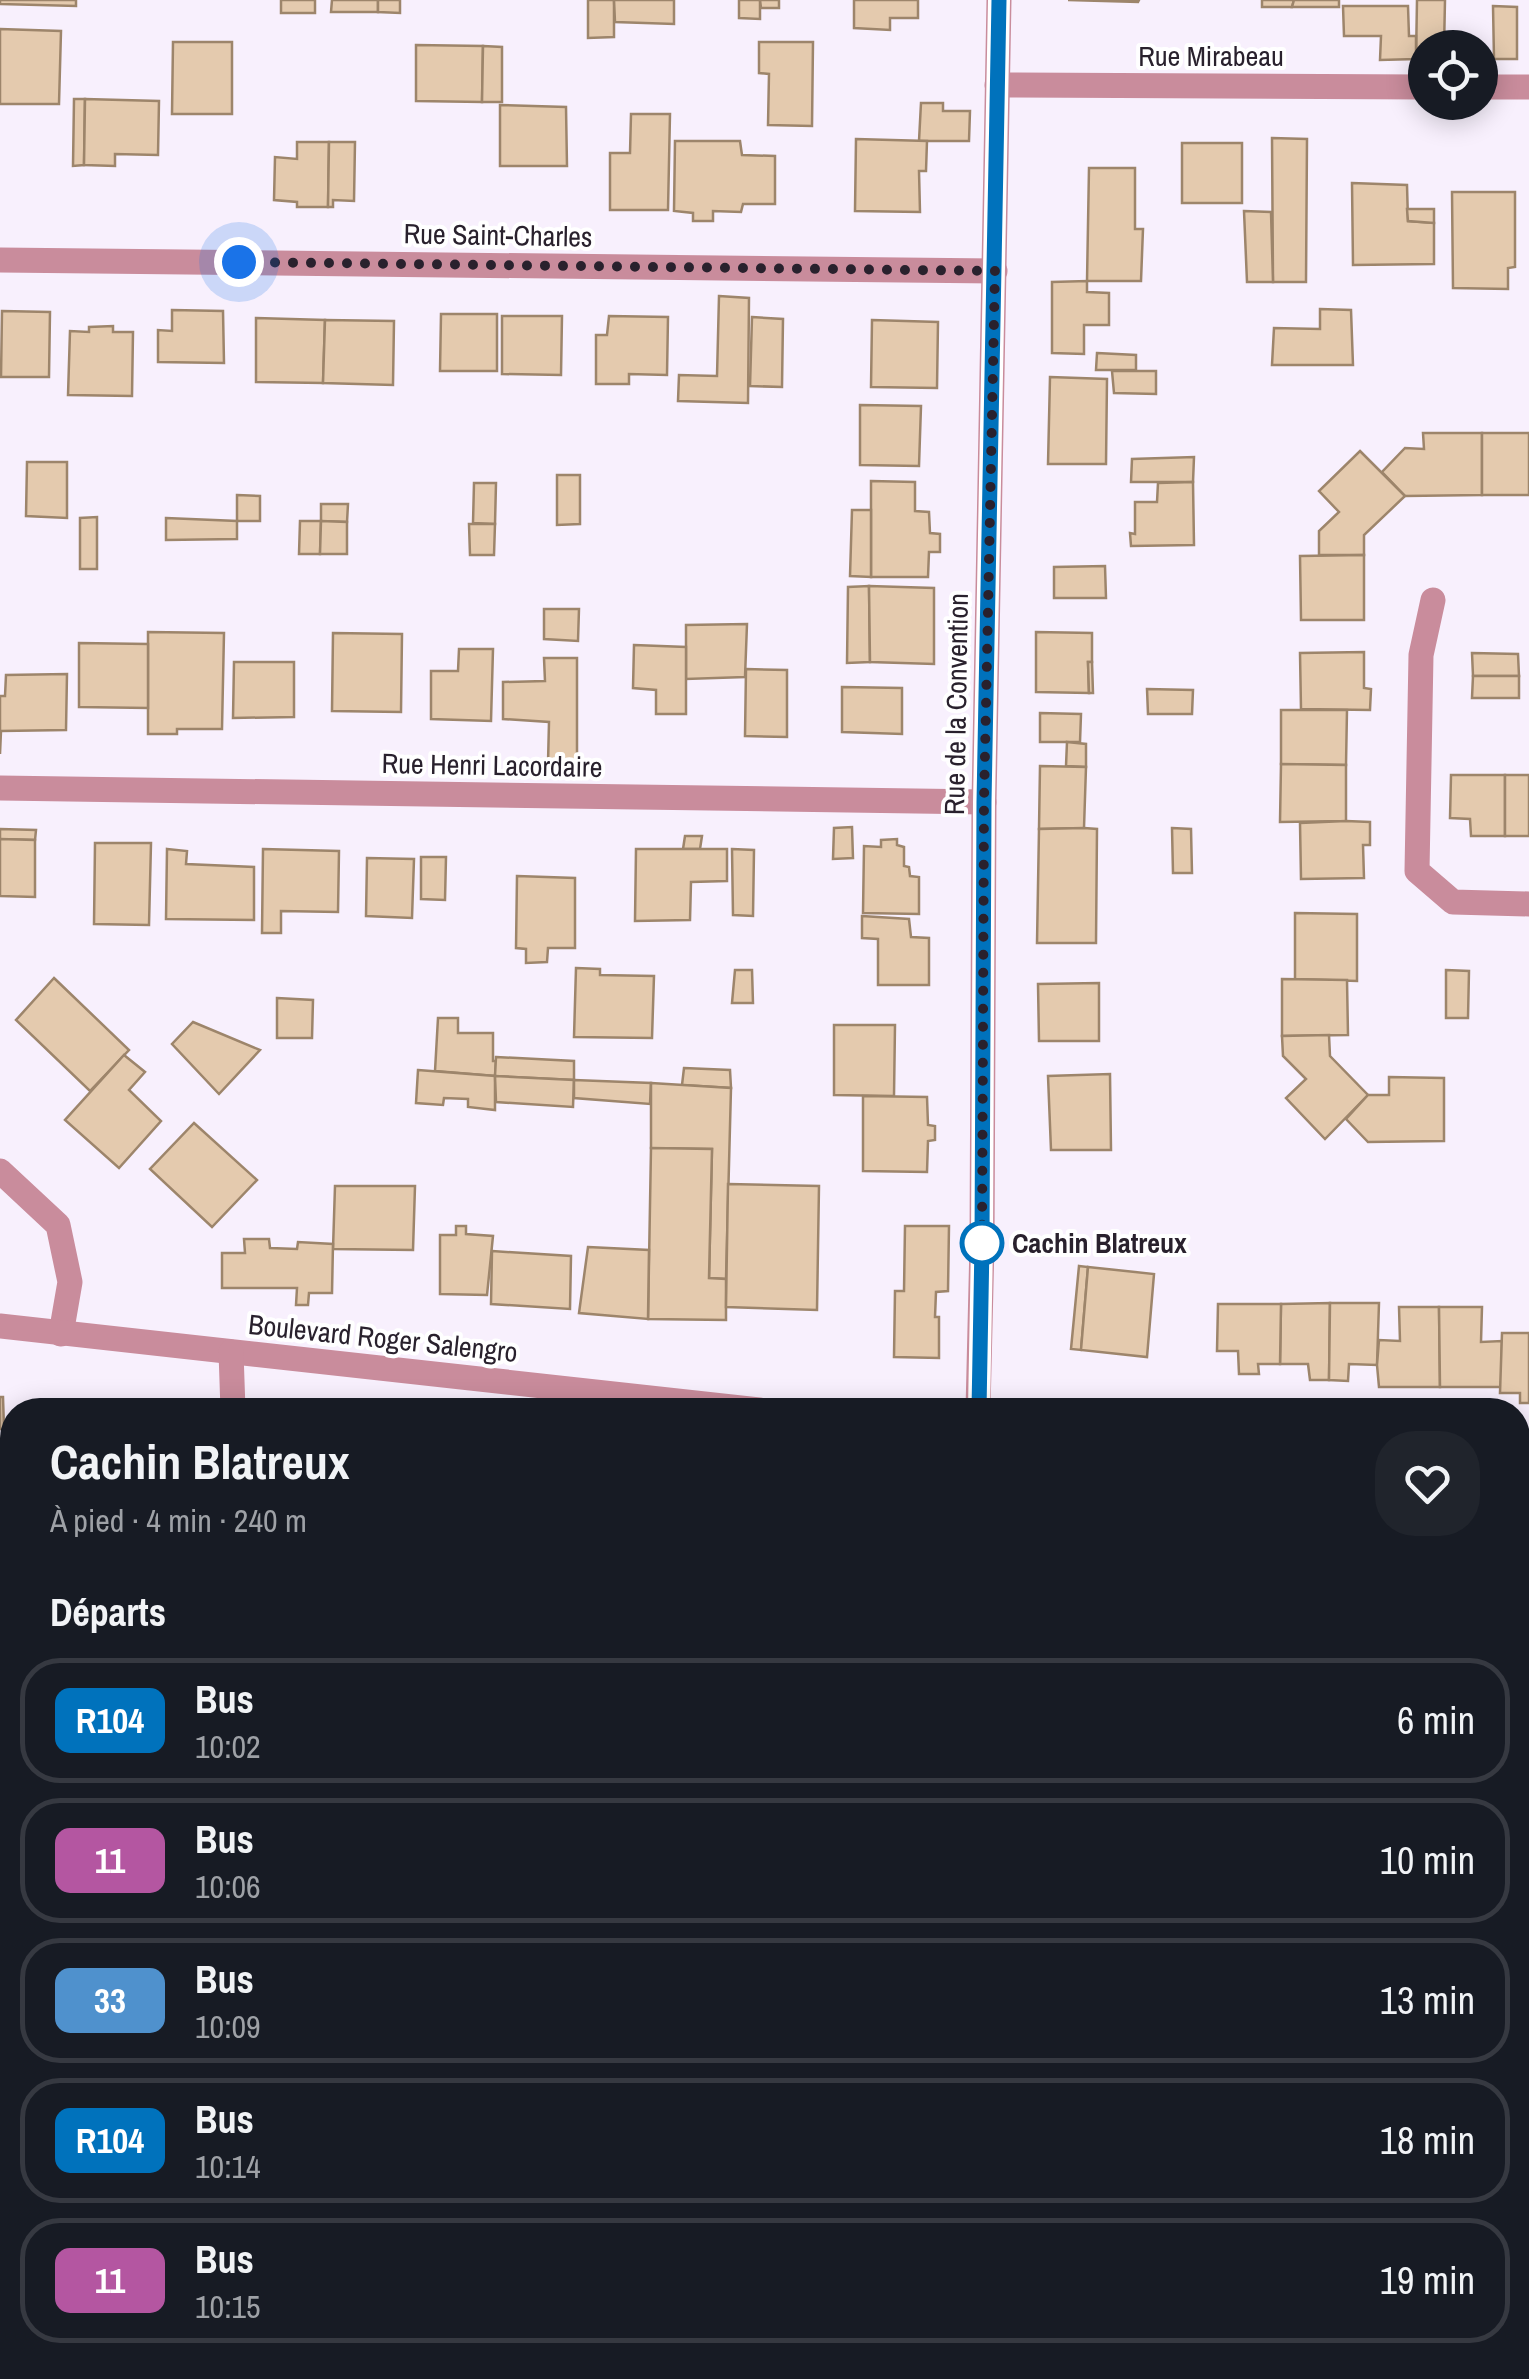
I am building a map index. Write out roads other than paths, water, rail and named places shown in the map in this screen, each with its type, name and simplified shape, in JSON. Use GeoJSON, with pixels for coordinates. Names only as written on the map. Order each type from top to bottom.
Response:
{"type":"FeatureCollection","features":[{"type":"Feature","properties":{"kind":"street","name":"Rue de la Convention"},"geometry":{"type":"LineString","coordinates":[[978,1398],[984,802],[999,0]]}},
{"type":"Feature","properties":{"kind":"street","name":"Rue Mirabeau"},"geometry":{"type":"LineString","coordinates":[[997,86],[1408,86]]}},
{"type":"Feature","properties":{"kind":"street"},"geometry":{"type":"LineString","coordinates":[[1498,87],[1529,87]]}},
{"type":"Feature","properties":{"kind":"street","name":"Rue Saint-Charles"},"geometry":{"type":"LineString","coordinates":[[0,260],[995,271]]}},
{"type":"Feature","properties":{"kind":"street"},"geometry":{"type":"LineString","coordinates":[[1432,600],[1421,655],[1417,871],[1453,902],[1529,904]]}},
{"type":"Feature","properties":{"kind":"street","name":"Rue Henri Lacordaire"},"geometry":{"type":"LineString","coordinates":[[0,788],[984,802]]}},
{"type":"Feature","properties":{"kind":"street"},"geometry":{"type":"LineString","coordinates":[[0,1172],[58,1225],[70,1282],[61,1334]]}},
{"type":"Feature","properties":{"kind":"street","name":"Boulevard Roger Salengro"},"geometry":{"type":"LineString","coordinates":[[0,1326],[621,1398]]}},
{"type":"Feature","properties":{"kind":"street"},"geometry":{"type":"LineString","coordinates":[[231,1352],[233,1398]]}},
{"type":"Feature","properties":{"kind":"place","name":"Cachin Blatreux"},"geometry":{"type":"Point","coordinates":[982,1243]}}]}
